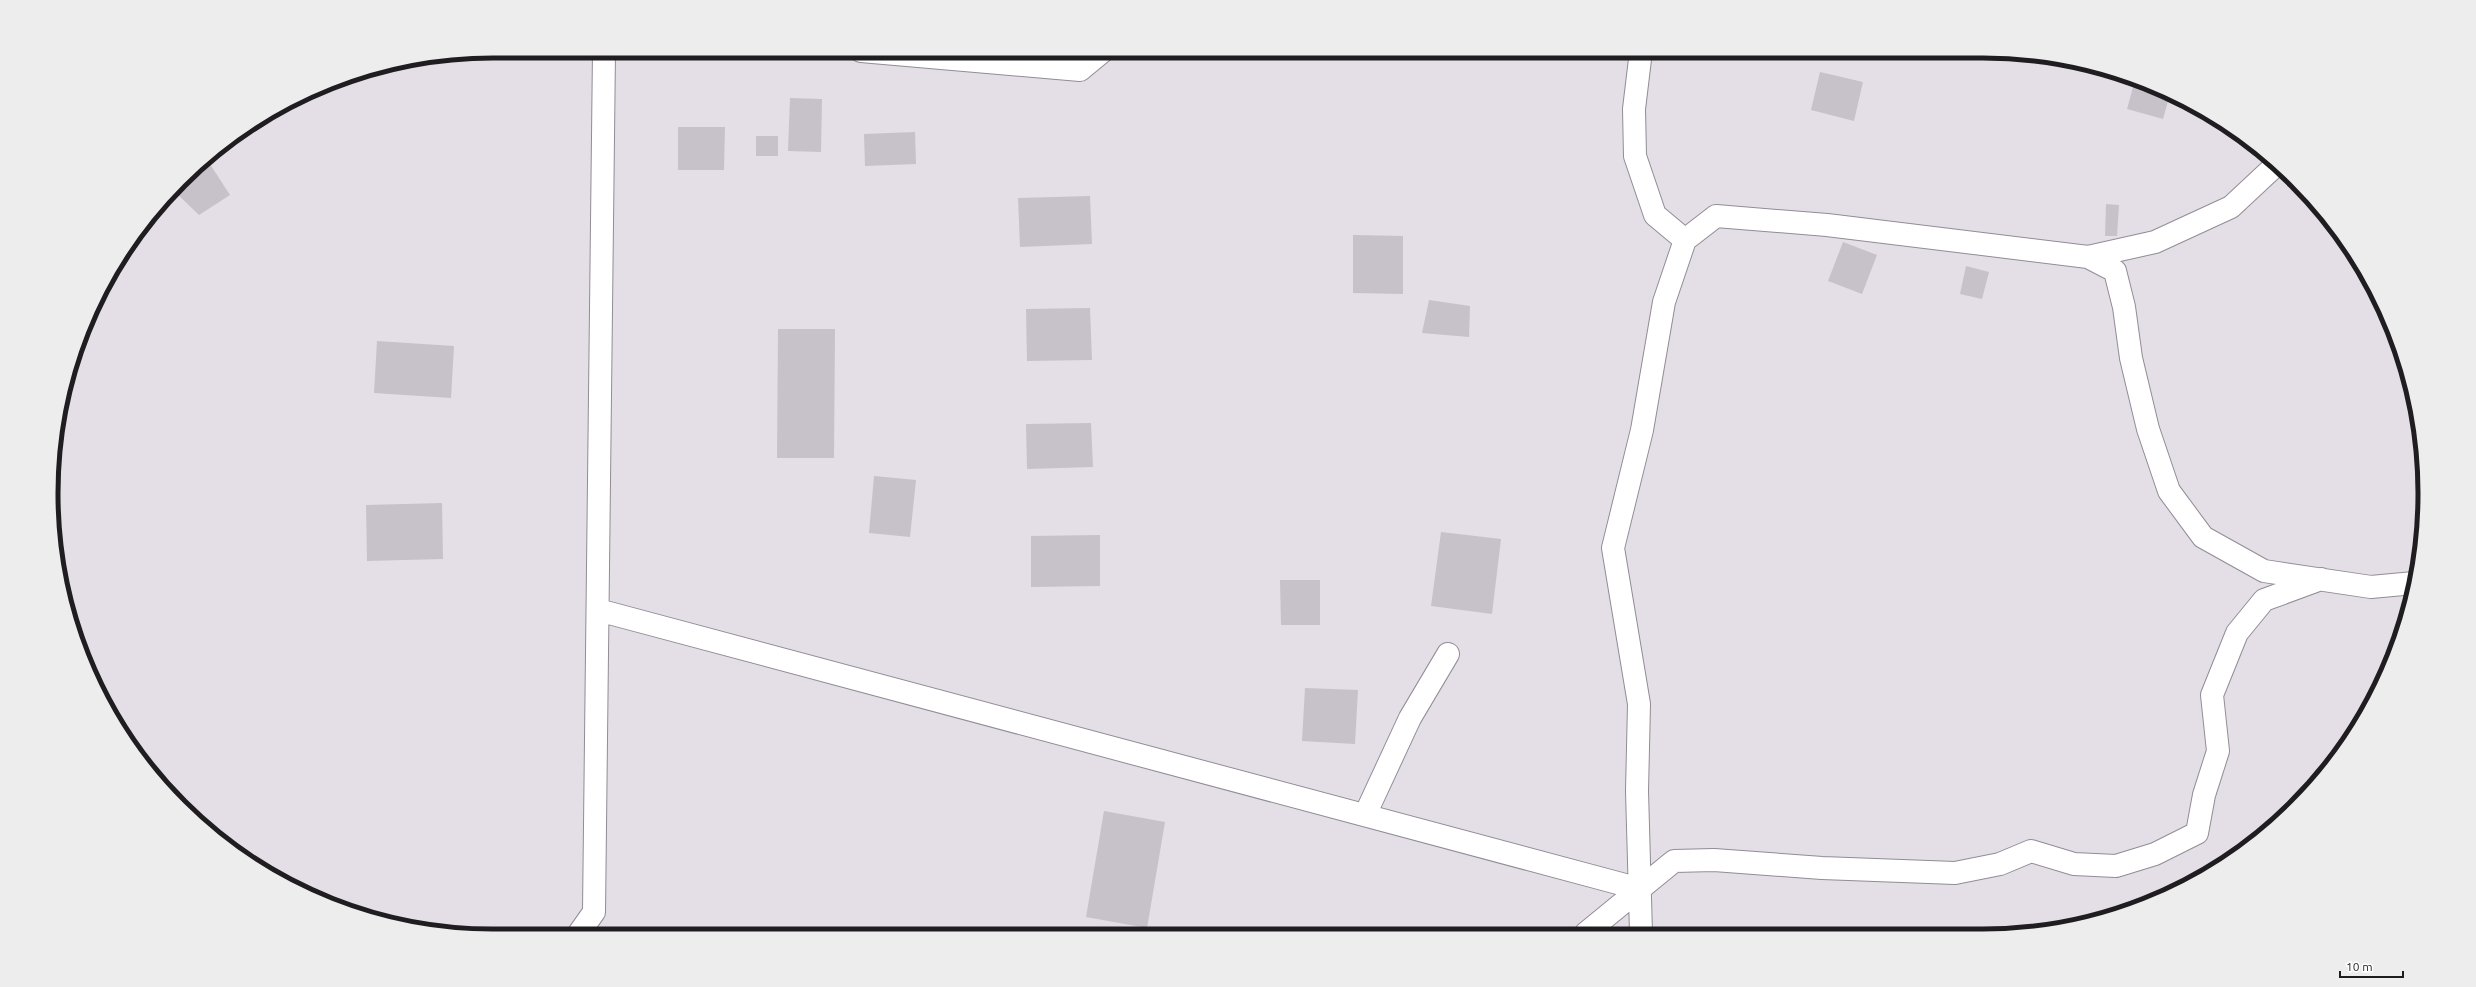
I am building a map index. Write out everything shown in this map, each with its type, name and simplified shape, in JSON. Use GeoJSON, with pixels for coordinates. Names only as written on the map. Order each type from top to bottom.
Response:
{"type":"FeatureCollection","features":[{"type":"Feature","properties":{"kind":"street"},"geometry":{"type":"LineString","coordinates":[[582,929],[594,912],[604,58]]}},
{"type":"Feature","properties":{"kind":"street"},"geometry":{"type":"LineString","coordinates":[[942,58],[1080,70],[1095,58]]}},
{"type":"Feature","properties":{"kind":"street"},"geometry":{"type":"LineString","coordinates":[[1640,58],[1634,109],[1636,156],[1655,215],[1685,240]]}},
{"type":"Feature","properties":{"kind":"street"},"geometry":{"type":"LineString","coordinates":[[1641,929],[1637,791],[1639,704],[1613,548],[1642,430],[1664,302],[1685,240],[1716,216],[1827,225],[2088,257],[2155,242],[2231,208],[2272,168]]}},
{"type":"Feature","properties":{"kind":"street"},"geometry":{"type":"LineString","coordinates":[[2088,257],[2114,271],[2124,307],[2131,358],[2148,429],[2169,491],[2203,537],[2264,571],[2371,587],[2409,584]]}},
{"type":"Feature","properties":{"kind":"street"},"geometry":{"type":"LineString","coordinates":[[1591,929],[1674,861],[1714,860],[1822,868],[1955,873],[2000,864],[2031,851],[2074,864],[2116,866],[2155,854],[2197,833],[2204,795],[2218,751],[2212,695],[2237,633],[2264,600],[2321,580]]}},
{"type":"Feature","properties":{"kind":"street"},"geometry":{"type":"LineString","coordinates":[[598,610],[1640,889]]}},
{"type":"Feature","properties":{"kind":"street"},"geometry":{"type":"LineString","coordinates":[[1365,816],[1410,718],[1448,654]]}},
{"type":"Feature","properties":{"kind":"building"},"geometry":{"type":"Polygon","coordinates":[[[1820,72],[1863,82],[1854,121],[1811,110],[1820,72]]]}},
{"type":"Feature","properties":{"kind":"building"},"geometry":{"type":"Polygon","coordinates":[[[2134,85],[2168,100],[2163,119],[2127,109],[2134,85]]]}},
{"type":"Feature","properties":{"kind":"building"},"geometry":{"type":"Polygon","coordinates":[[[790,98],[822,99],[821,152],[788,151],[790,98]]]}},
{"type":"Feature","properties":{"kind":"building"},"geometry":{"type":"Polygon","coordinates":[[[678,127],[725,127],[724,170],[678,170],[678,127]]]}},
{"type":"Feature","properties":{"kind":"building"},"geometry":{"type":"Polygon","coordinates":[[[915,132],[916,164],[865,166],[864,134],[915,132]]]}},
{"type":"Feature","properties":{"kind":"building"},"geometry":{"type":"Polygon","coordinates":[[[756,136],[778,136],[778,156],[756,156],[756,136]]]}},
{"type":"Feature","properties":{"kind":"building"},"geometry":{"type":"Polygon","coordinates":[[[209,163],[230,195],[199,215],[178,194],[209,163]]]}},
{"type":"Feature","properties":{"kind":"building"},"geometry":{"type":"Polygon","coordinates":[[[1090,196],[1092,244],[1020,247],[1018,198],[1090,196]]]}},
{"type":"Feature","properties":{"kind":"building"},"geometry":{"type":"Polygon","coordinates":[[[2106,204],[2119,205],[2117,236],[2105,236],[2106,204]]]}},
{"type":"Feature","properties":{"kind":"building"},"geometry":{"type":"Polygon","coordinates":[[[1353,235],[1403,236],[1403,294],[1353,293],[1353,235]]]}},
{"type":"Feature","properties":{"kind":"building"},"geometry":{"type":"Polygon","coordinates":[[[1843,242],[1877,255],[1862,294],[1828,281],[1843,242]]]}},
{"type":"Feature","properties":{"kind":"building"},"geometry":{"type":"Polygon","coordinates":[[[1966,266],[1989,272],[1982,299],[1960,294],[1966,266]]]}},
{"type":"Feature","properties":{"kind":"building"},"geometry":{"type":"Polygon","coordinates":[[[1429,300],[1470,306],[1469,337],[1422,333],[1429,300]]]}},
{"type":"Feature","properties":{"kind":"building"},"geometry":{"type":"Polygon","coordinates":[[[1090,308],[1092,360],[1027,361],[1026,309],[1090,308]]]}},
{"type":"Feature","properties":{"kind":"building"},"geometry":{"type":"Polygon","coordinates":[[[778,329],[835,329],[834,458],[777,458],[778,329]]]}},
{"type":"Feature","properties":{"kind":"building"},"geometry":{"type":"Polygon","coordinates":[[[377,341],[454,346],[451,398],[374,393],[377,341]]]}},
{"type":"Feature","properties":{"kind":"building"},"geometry":{"type":"Polygon","coordinates":[[[1091,423],[1093,467],[1027,469],[1026,424],[1091,423]]]}},
{"type":"Feature","properties":{"kind":"building"},"geometry":{"type":"Polygon","coordinates":[[[874,476],[916,480],[910,537],[869,533],[874,476]]]}},
{"type":"Feature","properties":{"kind":"building"},"geometry":{"type":"Polygon","coordinates":[[[442,503],[443,559],[367,561],[366,505],[442,503]]]}},
{"type":"Feature","properties":{"kind":"building"},"geometry":{"type":"Polygon","coordinates":[[[1441,532],[1501,539],[1492,614],[1431,606],[1441,532]]]}},
{"type":"Feature","properties":{"kind":"building"},"geometry":{"type":"Polygon","coordinates":[[[1100,535],[1100,586],[1031,587],[1031,536],[1100,535]]]}},
{"type":"Feature","properties":{"kind":"building"},"geometry":{"type":"Polygon","coordinates":[[[1280,580],[1320,580],[1320,625],[1281,625],[1280,580]]]}},
{"type":"Feature","properties":{"kind":"building"},"geometry":{"type":"Polygon","coordinates":[[[1305,688],[1358,690],[1355,744],[1302,741],[1305,688]]]}},
{"type":"Feature","properties":{"kind":"building"},"geometry":{"type":"Polygon","coordinates":[[[1104,811],[1165,822],[1147,928],[1086,917],[1104,811]]]}}]}
